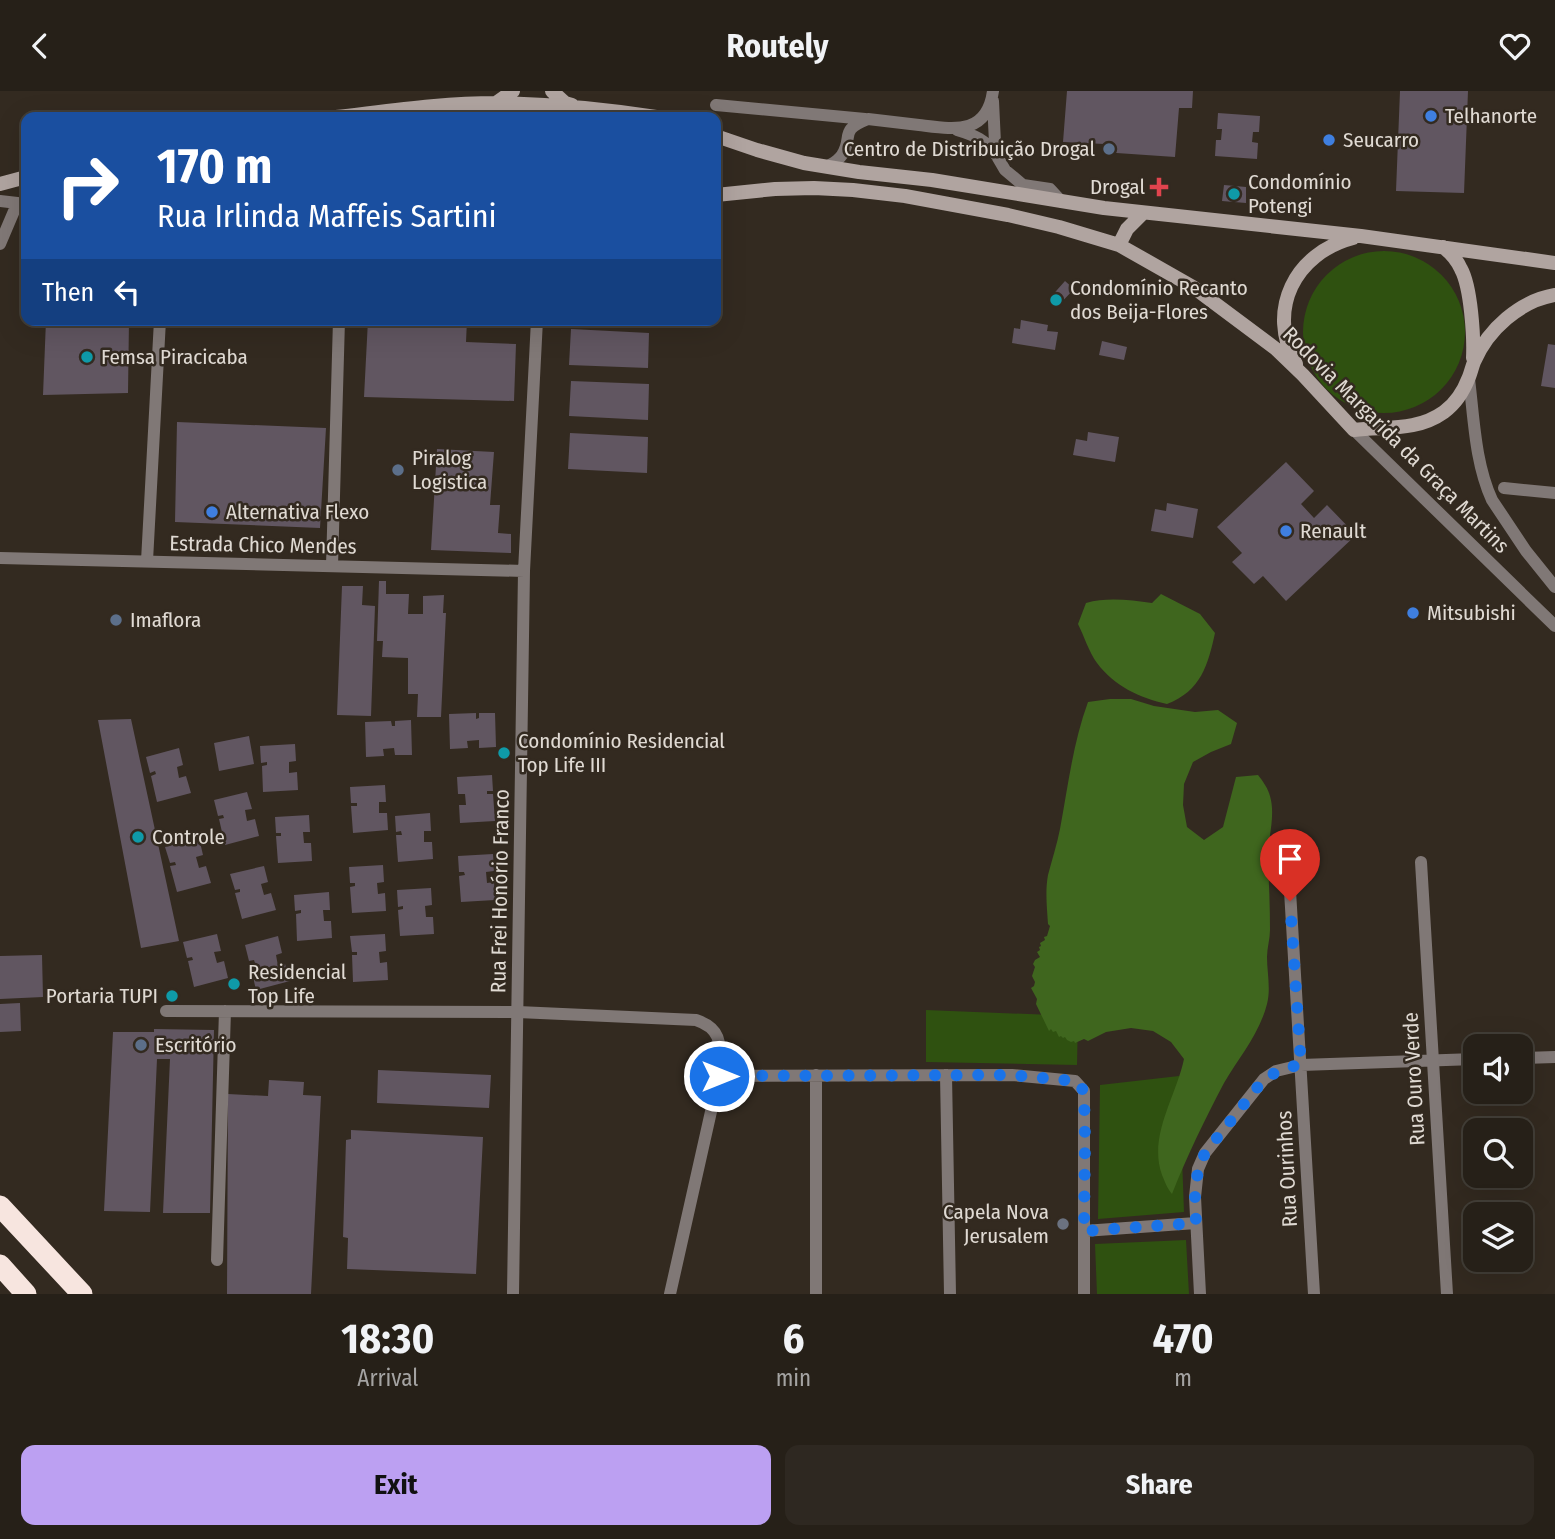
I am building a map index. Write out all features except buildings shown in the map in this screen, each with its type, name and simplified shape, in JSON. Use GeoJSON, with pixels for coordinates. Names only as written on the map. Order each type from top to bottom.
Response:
{"type":"FeatureCollection","features":[{"type":"Feature","properties":{"kind":"highway"},"geometry":{"type":"LineString","coordinates":[[0,1206],[82,1294]]}},
{"type":"Feature","properties":{"kind":"highway"},"geometry":{"type":"LineString","coordinates":[[0,1265],[26,1294]]}},
{"type":"Feature","properties":{"kind":"main road"},"geometry":{"type":"LineString","coordinates":[[477,112],[513,91]]}},
{"type":"Feature","properties":{"kind":"main road"},"geometry":{"type":"LineString","coordinates":[[552,91],[565,103],[584,108]]}},
{"type":"Feature","properties":{"kind":"main road"},"geometry":{"type":"LineString","coordinates":[[386,112],[496,103],[612,112]]}},
{"type":"Feature","properties":{"kind":"main road"},"geometry":{"type":"LineString","coordinates":[[721,138],[804,163],[932,180],[1062,202],[1361,236],[1555,263]]}},
{"type":"Feature","properties":{"kind":"main road"},"geometry":{"type":"LineString","coordinates":[[0,185],[21,179]]}},
{"type":"Feature","properties":{"kind":"main road"},"geometry":{"type":"LineString","coordinates":[[0,185],[21,184]]}},
{"type":"Feature","properties":{"kind":"main road","name":"Rodovia Margarida da Graça Martins"},"geometry":{"type":"LineString","coordinates":[[721,194],[814,188],[905,196],[1008,215],[1119,245],[1193,287],[1276,349],[1354,431]]}},
{"type":"Feature","properties":{"kind":"main road"},"geometry":{"type":"LineString","coordinates":[[1119,245],[1127,229],[1143,213]]}},
{"type":"Feature","properties":{"kind":"main road"},"geometry":{"type":"LineString","coordinates":[[1303,375],[1286,341],[1285,312],[1290,289],[1302,267],[1312,258],[1339,241],[1361,236]]}},
{"type":"Feature","properties":{"kind":"main road"},"geometry":{"type":"LineString","coordinates":[[1354,431],[1369,428],[1407,428],[1433,418],[1452,404],[1469,379],[1474,339],[1465,279],[1456,260],[1442,247]]}},
{"type":"Feature","properties":{"kind":"main road"},"geometry":{"type":"LineString","coordinates":[[1473,363],[1491,334],[1517,310],[1533,301],[1555,295]]}},
{"type":"Feature","properties":{"kind":"street"},"geometry":{"type":"LineString","coordinates":[[946,128],[964,127],[982,118],[990,107],[993,91]]}},
{"type":"Feature","properties":{"kind":"street"},"geometry":{"type":"LineString","coordinates":[[993,91],[998,158]]}},
{"type":"Feature","properties":{"kind":"street"},"geometry":{"type":"LineString","coordinates":[[716,105],[869,119],[966,133],[990,145],[1005,170],[1023,185],[1050,189],[1062,202]]}},
{"type":"Feature","properties":{"kind":"street"},"geometry":{"type":"LineString","coordinates":[[820,115],[838,126],[846,138]]}},
{"type":"Feature","properties":{"kind":"street"},"geometry":{"type":"LineString","coordinates":[[828,166],[843,155],[850,130],[869,119]]}},
{"type":"Feature","properties":{"kind":"street"},"geometry":{"type":"LineString","coordinates":[[0,201],[21,204]]}},
{"type":"Feature","properties":{"kind":"street"},"geometry":{"type":"LineString","coordinates":[[0,244],[21,206]]}},
{"type":"Feature","properties":{"kind":"street"},"geometry":{"type":"LineString","coordinates":[[147,561],[160,326]]}},
{"type":"Feature","properties":{"kind":"street"},"geometry":{"type":"LineString","coordinates":[[332,566],[339,326]]}},
{"type":"Feature","properties":{"kind":"street","name":"Rua Frei Honório Franco"},"geometry":{"type":"LineString","coordinates":[[513,1294],[524,571],[537,326]]}},
{"type":"Feature","properties":{"kind":"street","name":"Rodovia Margarida da Graça Martins"},"geometry":{"type":"LineString","coordinates":[[1469,379],[1479,457],[1488,491],[1526,551],[1555,587]]}},
{"type":"Feature","properties":{"kind":"street","name":"Rodovia Margarida da Graça Martins"},"geometry":{"type":"LineString","coordinates":[[1354,431],[1555,626]]}},
{"type":"Feature","properties":{"kind":"street"},"geometry":{"type":"LineString","coordinates":[[1504,488],[1555,493]]}},
{"type":"Feature","properties":{"kind":"street","name":"Estrada Chico Mendes"},"geometry":{"type":"LineString","coordinates":[[0,558],[524,571]]}},
{"type":"Feature","properties":{"kind":"street","name":"Rua Ouro Verde"},"geometry":{"type":"LineString","coordinates":[[1421,862],[1447,1294]]}},
{"type":"Feature","properties":{"kind":"street","name":"Rua Ourinhos"},"geometry":{"type":"LineString","coordinates":[[1289,874],[1314,1294]]}},
{"type":"Feature","properties":{"kind":"street"},"geometry":{"type":"LineString","coordinates":[[166,1011],[518,1012],[696,1020],[709,1024],[716,1032],[719,1047],[719,1076],[670,1294]]}},
{"type":"Feature","properties":{"kind":"street"},"geometry":{"type":"LineString","coordinates":[[217,1260],[225,1011]]}},
{"type":"Feature","properties":{"kind":"street"},"geometry":{"type":"LineString","coordinates":[[1533,1058],[1555,1057]]}},
{"type":"Feature","properties":{"kind":"street"},"geometry":{"type":"LineString","coordinates":[[1200,1294],[1195,1197],[1198,1169],[1205,1153],[1264,1079],[1289,1066],[1463,1059]]}},
{"type":"Feature","properties":{"kind":"street"},"geometry":{"type":"LineString","coordinates":[[946,1075],[950,1294]]}},
{"type":"Feature","properties":{"kind":"street"},"geometry":{"type":"LineString","coordinates":[[719,1076],[1012,1075],[1075,1081],[1084,1091],[1084,1294]]}},
{"type":"Feature","properties":{"kind":"street"},"geometry":{"type":"LineString","coordinates":[[816,1076],[816,1294]]}},
{"type":"Feature","properties":{"kind":"street"},"geometry":{"type":"LineString","coordinates":[[1084,1231],[1196,1223]]}},
{"type":"Feature","properties":{"kind":"green space"},"geometry":{"type":"Polygon","coordinates":[[[1384,251],[1415,257],[1441,275],[1459,301],[1465,332],[1459,363],[1441,389],[1415,407],[1384,413],[1353,407],[1327,389],[1309,363],[1303,332],[1309,301],[1327,275],[1353,257],[1384,251]]]}},
{"type":"Feature","properties":{"kind":"green space"},"geometry":{"type":"Polygon","coordinates":[[[1161,594],[1200,614],[1215,633],[1201,676],[1188,692],[1167,704],[1137,694],[1111,678],[1094,659],[1078,624],[1086,603],[1127,600],[1152,603],[1161,594]]]}},
{"type":"Feature","properties":{"kind":"green space"},"geometry":{"type":"Polygon","coordinates":[[[1131,699],[1154,706],[1195,712],[1218,710],[1237,723],[1231,744],[1193,762],[1184,784],[1183,805],[1187,827],[1204,840],[1223,827],[1236,777],[1258,775],[1267,788],[1271,801],[1267,1004],[1254,1036],[1210,1110],[1172,1194],[1162,1175],[1158,1146],[1184,1059],[1171,1042],[1153,1031],[1131,1028],[1106,1032],[1088,1041],[1084,1039],[1075,1043],[1065,1037],[1059,1037],[1056,1031],[1049,1031],[1031,988],[1035,982],[1032,976],[1035,967],[1033,964],[1040,957],[1037,952],[1050,926],[1047,881],[1078,733],[1088,702],[1131,699]]]}},
{"type":"Feature","properties":{"kind":"green space"},"geometry":{"type":"Polygon","coordinates":[[[926,1010],[1078,1016],[1077,1065],[926,1062],[926,1010]]]}},
{"type":"Feature","properties":{"kind":"green space"},"geometry":{"type":"Polygon","coordinates":[[[1179,1076],[1184,1212],[1098,1219],[1100,1085],[1179,1076]]]}},
{"type":"Feature","properties":{"kind":"green space"},"geometry":{"type":"Polygon","coordinates":[[[1186,1240],[1189,1294],[1097,1294],[1095,1244],[1186,1240]]]}},
{"type":"Feature","properties":{"kind":"place","name":"Telhanorte"},"geometry":{"type":"Point","coordinates":[1431,116]}},
{"type":"Feature","properties":{"kind":"place","name":"Seucarro"},"geometry":{"type":"Point","coordinates":[1329,140]}},
{"type":"Feature","properties":{"kind":"place","name":"Centro de Distribuição Drogal"},"geometry":{"type":"Point","coordinates":[1109,149]}},
{"type":"Feature","properties":{"kind":"place","name":"Drogal"},"geometry":{"type":"Point","coordinates":[1159,187]}},
{"type":"Feature","properties":{"kind":"place","name":"Condomínio Potengi"},"geometry":{"type":"Point","coordinates":[1234,194]}},
{"type":"Feature","properties":{"kind":"place","name":"Condomínio Recanto dos Beija-Flores"},"geometry":{"type":"Point","coordinates":[1056,300]}},
{"type":"Feature","properties":{"kind":"place","name":"Femsa Piracicaba"},"geometry":{"type":"Point","coordinates":[87,357]}},
{"type":"Feature","properties":{"kind":"place","name":"Piralog Logistica"},"geometry":{"type":"Point","coordinates":[398,470]}},
{"type":"Feature","properties":{"kind":"place","name":"Alternativa Flexo"},"geometry":{"type":"Point","coordinates":[212,512]}},
{"type":"Feature","properties":{"kind":"place","name":"Renault"},"geometry":{"type":"Point","coordinates":[1286,531]}},
{"type":"Feature","properties":{"kind":"place","name":"Mitsubishi"},"geometry":{"type":"Point","coordinates":[1413,613]}},
{"type":"Feature","properties":{"kind":"place","name":"Imaflora"},"geometry":{"type":"Point","coordinates":[116,620]}},
{"type":"Feature","properties":{"kind":"place","name":"Condomínio Residencial Top Life III"},"geometry":{"type":"Point","coordinates":[504,753]}},
{"type":"Feature","properties":{"kind":"place","name":"Controle"},"geometry":{"type":"Point","coordinates":[138,837]}},
{"type":"Feature","properties":{"kind":"place","name":"Residencial Top Life"},"geometry":{"type":"Point","coordinates":[234,984]}},
{"type":"Feature","properties":{"kind":"place","name":"Portaria TUPI"},"geometry":{"type":"Point","coordinates":[172,996]}},
{"type":"Feature","properties":{"kind":"place","name":"Escritório"},"geometry":{"type":"Point","coordinates":[141,1045]}},
{"type":"Feature","properties":{"kind":"place","name":"Capela Nova Jerusalem"},"geometry":{"type":"Point","coordinates":[1063,1224]}},
{"type":"Feature","properties":{"kind":"route"},"geometry":{"type":"LineString","coordinates":[[719,1076],[1012,1075],[1075,1081],[1084,1091],[1084,1231],[1196,1223],[1198,1169],[1205,1153],[1264,1079],[1289,1066],[1301,1065],[1290,901]]}}]}
